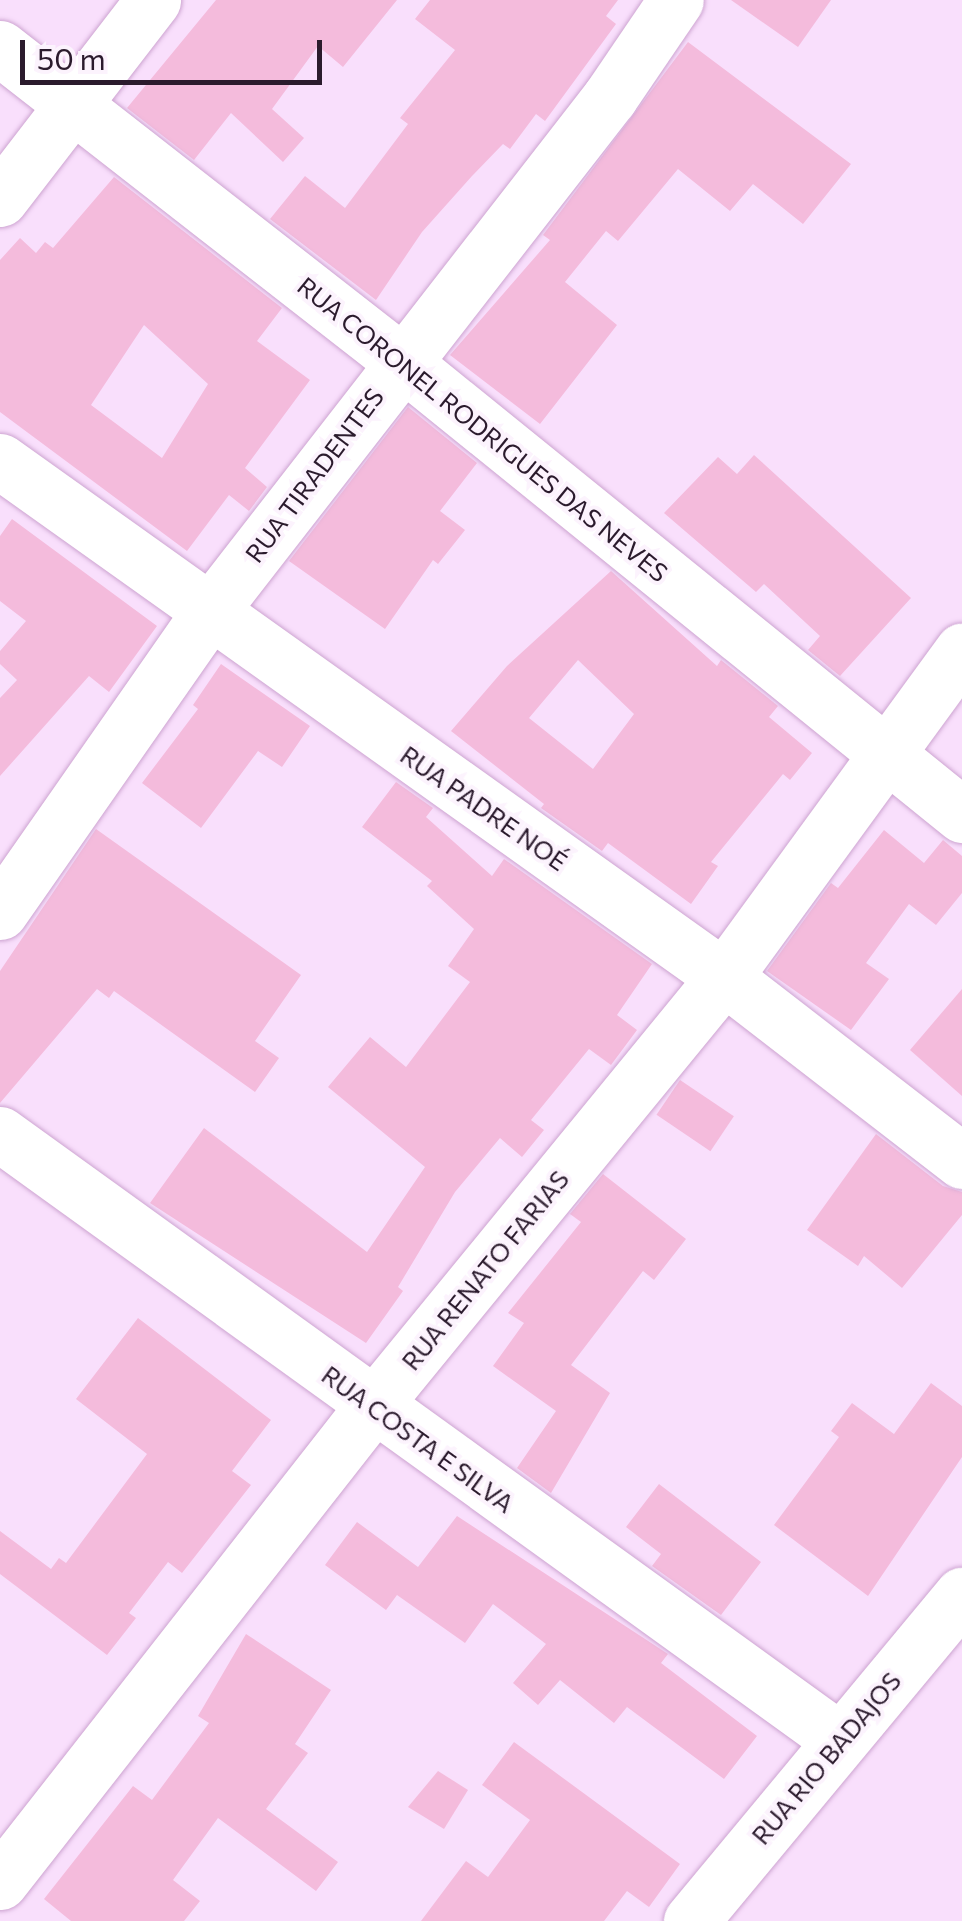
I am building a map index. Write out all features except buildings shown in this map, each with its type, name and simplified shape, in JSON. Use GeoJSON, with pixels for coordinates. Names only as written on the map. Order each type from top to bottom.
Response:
{"type":"FeatureCollection","features":[{"type":"Feature","properties":{"kind":"street"},"geometry":{"type":"LineString","coordinates":[[0,198],[153,0]]}},
{"type":"Feature","properties":{"kind":"street","name":"RUA TIRADENTES"},"geometry":{"type":"LineString","coordinates":[[0,912],[208,614],[610,97],[676,0]]}},
{"type":"Feature","properties":{"kind":"street","name":"RUA CORONEL RODRIGUES DAS NEVES"},"geometry":{"type":"LineString","coordinates":[[0,48],[401,361],[962,816]]}},
{"type":"Feature","properties":{"kind":"street","name":"RUA PADRE NOÉ"},"geometry":{"type":"LineString","coordinates":[[0,461],[208,614],[724,977],[962,1162]]}},
{"type":"Feature","properties":{"kind":"street","name":"RUA RENATO FARIAS"},"geometry":{"type":"LineString","coordinates":[[0,1882],[372,1407],[724,977],[883,752],[962,651]]}},
{"type":"Feature","properties":{"kind":"street","name":"RUA COSTA E SILVA"},"geometry":{"type":"LineString","coordinates":[[0,1134],[372,1407],[840,1740]]}},
{"type":"Feature","properties":{"kind":"street","name":"RUA RIO BADAJOS"},"geometry":{"type":"LineString","coordinates":[[691,1921],[962,1594]]}}]}
